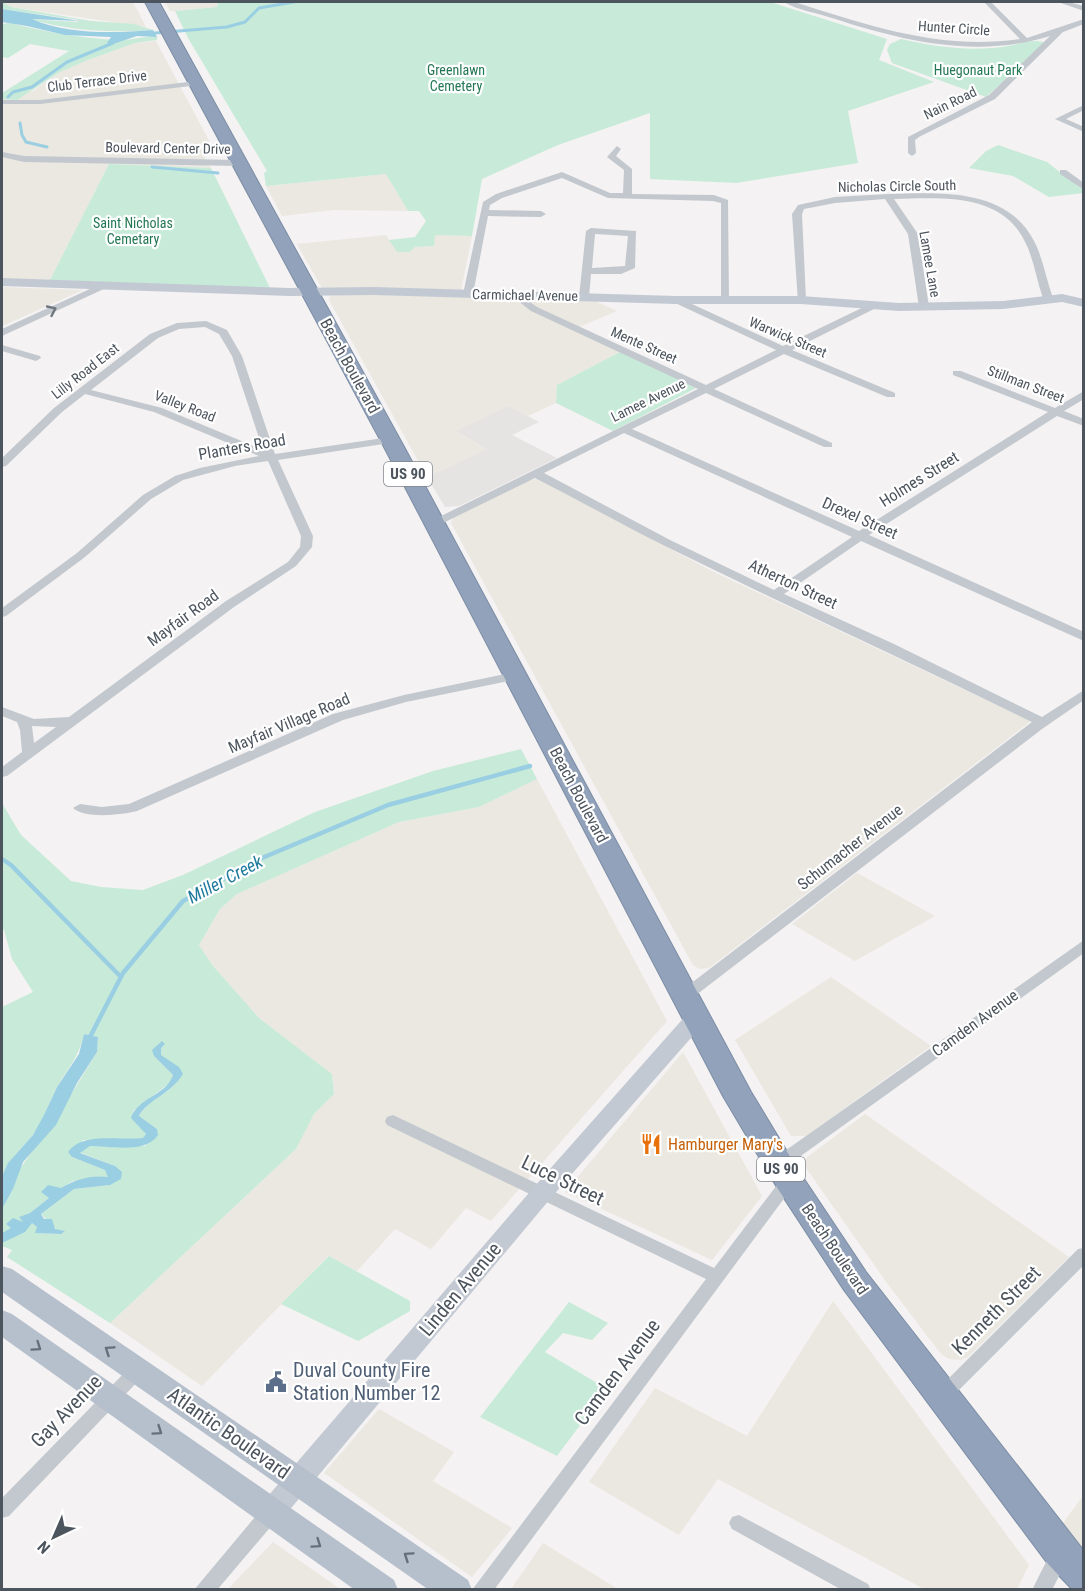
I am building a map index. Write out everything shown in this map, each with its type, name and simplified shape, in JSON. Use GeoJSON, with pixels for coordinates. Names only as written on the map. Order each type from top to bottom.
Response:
{"type":"FeatureCollection","features":[{"type":"Feature","properties":{"kind":"highway","name":"Beach Boulevard"},"geometry":{"type":"LineString","coordinates":[[153,2],[435,523],[738,1096],[783,1173],[855,1281],[941,1397],[1072,1564],[1081,1590]]}},
{"type":"Feature","properties":{"kind":"main road","name":"Atlantic Boulevard"},"geometry":{"type":"LineString","coordinates":[[2,1277],[456,1590]]}},
{"type":"Feature","properties":{"kind":"main road"},"geometry":{"type":"LineString","coordinates":[[2,1322],[382,1590]]}},
{"type":"Feature","properties":{"kind":"street","name":"Hunter Circle"},"geometry":{"type":"LineString","coordinates":[[788,2],[900,36],[931,42],[976,45],[1026,41],[1083,21]]}},
{"type":"Feature","properties":{"kind":"street"},"geometry":{"type":"LineString","coordinates":[[987,2],[1026,41]]}},
{"type":"Feature","properties":{"kind":"street"},"geometry":{"type":"LineString","coordinates":[[1062,2],[1083,9]]}},
{"type":"Feature","properties":{"kind":"street","name":"Nain Road"},"geometry":{"type":"LineString","coordinates":[[912,153],[911,139],[992,97],[1062,30]]}},
{"type":"Feature","properties":{"kind":"street","name":"Club Terrace Drive"},"geometry":{"type":"LineString","coordinates":[[2,102],[40,102],[196,83]]}},
{"type":"Feature","properties":{"kind":"street"},"geometry":{"type":"LineString","coordinates":[[1083,107],[1059,119],[1083,130]]}},
{"type":"Feature","properties":{"kind":"street"},"geometry":{"type":"LineString","coordinates":[[617,149],[610,158],[628,169],[627,196]]}},
{"type":"Feature","properties":{"kind":"street"},"geometry":{"type":"LineString","coordinates":[[2,166],[5,155]]}},
{"type":"Feature","properties":{"kind":"street","name":"Boulevard Center Drive"},"geometry":{"type":"LineString","coordinates":[[5,155],[24,159],[240,163]]}},
{"type":"Feature","properties":{"kind":"street"},"geometry":{"type":"LineString","coordinates":[[1063,172],[1083,187]]}},
{"type":"Feature","properties":{"kind":"street"},"geometry":{"type":"LineString","coordinates":[[468,294],[486,204],[493,199],[556,175],[567,176],[608,195],[714,198],[725,202],[726,300]]}},
{"type":"Feature","properties":{"kind":"street","name":"Nicholas Circle South"},"geometry":{"type":"LineString","coordinates":[[801,300],[797,214],[801,207],[833,200],[888,197],[966,198],[994,206],[1026,233],[1048,298]]}},
{"type":"Feature","properties":{"kind":"street","name":"Lamee Lane"},"geometry":{"type":"LineString","coordinates":[[888,197],[913,234],[924,307]]}},
{"type":"Feature","properties":{"kind":"street"},"geometry":{"type":"LineString","coordinates":[[484,213],[541,214]]}},
{"type":"Feature","properties":{"kind":"street"},"geometry":{"type":"LineString","coordinates":[[584,297],[591,231],[633,233],[630,268],[621,271],[587,271]]}},
{"type":"Feature","properties":{"kind":"street","name":"Carmichael Avenue"},"geometry":{"type":"LineString","coordinates":[[2,282],[309,292],[676,300],[801,300],[924,307],[1003,305],[1048,298],[1062,298],[1083,303]]}},
{"type":"Feature","properties":{"kind":"street"},"geometry":{"type":"LineString","coordinates":[[2,333],[103,286]]}},
{"type":"Feature","properties":{"kind":"street","name":"Mente Street"},"geometry":{"type":"LineString","coordinates":[[517,296],[534,309],[828,445]]}},
{"type":"Feature","properties":{"kind":"street","name":"Warwick Street"},"geometry":{"type":"LineString","coordinates":[[676,300],[783,350],[891,395]]}},
{"type":"Feature","properties":{"kind":"street","name":"Lamee Avenue"},"geometry":{"type":"LineString","coordinates":[[435,523],[875,306]]}},
{"type":"Feature","properties":{"kind":"street","name":"Lilly Road East"},"geometry":{"type":"LineString","coordinates":[[2,464],[46,421],[154,336],[177,326],[200,324]]}},
{"type":"Feature","properties":{"kind":"street","name":"Mayfair Road"},"geometry":{"type":"LineString","coordinates":[[2,773],[70,721],[300,556],[306,547],[307,536],[264,441],[237,356],[223,332],[200,324]]}},
{"type":"Feature","properties":{"kind":"street"},"geometry":{"type":"LineString","coordinates":[[2,348],[36,357]]}},
{"type":"Feature","properties":{"kind":"street","name":"Stillman Street"},"geometry":{"type":"LineString","coordinates":[[957,373],[1083,423]]}},
{"type":"Feature","properties":{"kind":"street","name":"Valley Road"},"geometry":{"type":"LineString","coordinates":[[84,390],[158,410],[272,458]]}},
{"type":"Feature","properties":{"kind":"street","name":"Holmes Street"},"geometry":{"type":"LineString","coordinates":[[775,595],[1083,394]]}},
{"type":"Feature","properties":{"kind":"street","name":"Drexel Street"},"geometry":{"type":"LineString","coordinates":[[623,429],[1083,637]]}},
{"type":"Feature","properties":{"kind":"street","name":"Planters Road"},"geometry":{"type":"LineString","coordinates":[[2,613],[81,555],[137,505],[169,483],[211,468],[390,440]]}},
{"type":"Feature","properties":{"kind":"street","name":"Atherton Street"},"geometry":{"type":"LineString","coordinates":[[536,473],[666,542],[890,647],[1038,723]]}},
{"type":"Feature","properties":{"kind":"street","name":"Mayfair Village Road"},"geometry":{"type":"LineString","coordinates":[[80,808],[102,811],[132,808],[148,803],[338,717],[404,699],[515,676]]}},
{"type":"Feature","properties":{"kind":"street","name":"Schumacher Avenue"},"geometry":{"type":"LineString","coordinates":[[691,1007],[1038,723],[1083,694]]}},
{"type":"Feature","properties":{"kind":"street"},"geometry":{"type":"LineString","coordinates":[[2,711],[23,722],[38,724],[70,721]]}},
{"type":"Feature","properties":{"kind":"street"},"geometry":{"type":"LineString","coordinates":[[23,722],[27,730],[28,752]]}},
{"type":"Feature","properties":{"kind":"street","name":"Camden Avenue"},"geometry":{"type":"LineString","coordinates":[[482,1590],[716,1275],[783,1173],[1083,945]]}},
{"type":"Feature","properties":{"kind":"street","name":"Linden Avenue"},"geometry":{"type":"LineString","coordinates":[[204,1590],[542,1193],[691,1007]]}},
{"type":"Feature","properties":{"kind":"street","name":"Luce Street"},"geometry":{"type":"LineString","coordinates":[[393,1121],[716,1275]]}},
{"type":"Feature","properties":{"kind":"street","name":"Kenneth Street"},"geometry":{"type":"LineString","coordinates":[[941,1397],[1083,1254]]}},
{"type":"Feature","properties":{"kind":"street","name":"Gay Avenue"},"geometry":{"type":"LineString","coordinates":[[2,1510],[138,1370]]}},
{"type":"Feature","properties":{"kind":"street"},"geometry":{"type":"LineString","coordinates":[[739,1523],[861,1590]]}},
{"type":"Feature","properties":{"kind":"street"},"geometry":{"type":"LineString","coordinates":[[1041,1590],[1072,1564]]}},
{"type":"Feature","properties":{"kind":"shaded area"},"geometry":{"type":"Polygon","coordinates":[[[2,2],[133,2],[146,27],[11,7],[2,2]]]}},
{"type":"Feature","properties":{"kind":"shaded area"},"geometry":{"type":"Polygon","coordinates":[[[165,2],[218,2],[217,7],[170,11],[165,2]]]}},
{"type":"Feature","properties":{"kind":"shaded area"},"geometry":{"type":"Polygon","coordinates":[[[156,41],[214,150],[202,153],[211,168],[109,164],[50,280],[2,279],[2,99],[33,91],[60,72],[88,60],[135,43],[156,41]]]}},
{"type":"Feature","properties":{"kind":"shaded area"},"geometry":{"type":"Polygon","coordinates":[[[386,174],[408,211],[333,210],[282,216],[266,186],[386,174]]]}},
{"type":"Feature","properties":{"kind":"shaded area"},"geometry":{"type":"Polygon","coordinates":[[[386,235],[397,252],[414,247],[433,246],[435,235],[472,236],[461,291],[322,288],[297,244],[386,235]]]}},
{"type":"Feature","properties":{"kind":"shaded area"},"geometry":{"type":"Polygon","coordinates":[[[2,287],[83,290],[2,326],[2,287]]]}},
{"type":"Feature","properties":{"kind":"shaded area"},"geometry":{"type":"Polygon","coordinates":[[[402,294],[512,298],[531,310],[620,352],[557,385],[556,403],[528,416],[509,406],[457,432],[487,449],[427,477],[329,300],[329,297],[334,295],[402,294]]]}},
{"type":"Feature","properties":{"kind":"shaded area"},"geometry":{"type":"Polygon","coordinates":[[[530,299],[590,299],[617,311],[579,327],[534,306],[528,302],[530,299]]]}},
{"type":"Feature","properties":{"kind":"shaded area"},"geometry":{"type":"Polygon","coordinates":[[[509,406],[539,422],[512,435],[557,458],[459,506],[445,507],[427,477],[487,449],[456,431],[509,406]]]}},
{"type":"Feature","properties":{"kind":"shaded area"},"geometry":{"type":"Polygon","coordinates":[[[538,479],[714,572],[1031,721],[709,968],[700,969],[693,965],[451,523],[453,518],[527,480],[538,479]]]}},
{"type":"Feature","properties":{"kind":"shaded area"},"geometry":{"type":"Polygon","coordinates":[[[537,779],[667,1021],[491,1221],[466,1208],[431,1249],[395,1229],[357,1271],[328,1256],[202,1386],[110,1323],[296,1149],[314,1114],[334,1094],[332,1074],[259,1018],[213,966],[199,945],[220,909],[237,894],[399,822],[479,807],[537,779]]]}},
{"type":"Feature","properties":{"kind":"shaded area"},"geometry":{"type":"Polygon","coordinates":[[[857,873],[935,916],[855,961],[792,924],[857,873]]]}},
{"type":"Feature","properties":{"kind":"shaded area"},"geometry":{"type":"Polygon","coordinates":[[[831,977],[931,1046],[806,1136],[791,1136],[735,1040],[831,977]]]}},
{"type":"Feature","properties":{"kind":"shaded area"},"geometry":{"type":"Polygon","coordinates":[[[683,1052],[762,1196],[712,1260],[565,1192],[683,1052]]]}},
{"type":"Feature","properties":{"kind":"shaded area"},"geometry":{"type":"Polygon","coordinates":[[[865,1114],[1069,1257],[968,1357],[961,1360],[949,1359],[941,1354],[887,1283],[806,1168],[806,1158],[865,1114]]]}},
{"type":"Feature","properties":{"kind":"shaded area"},"geometry":{"type":"Polygon","coordinates":[[[833,1301],[1029,1565],[1017,1589],[924,1589],[718,1479],[679,1535],[589,1482],[655,1388],[747,1436],[833,1301]]]}},
{"type":"Feature","properties":{"kind":"shaded area"},"geometry":{"type":"Polygon","coordinates":[[[379,1409],[454,1452],[433,1481],[512,1528],[472,1577],[324,1473],[379,1409]]]}},
{"type":"Feature","properties":{"kind":"shaded area"},"geometry":{"type":"Polygon","coordinates":[[[1083,1496],[1083,1549],[1063,1523],[1083,1496]]]}},
{"type":"Feature","properties":{"kind":"shaded area"},"geometry":{"type":"Polygon","coordinates":[[[273,1542],[340,1589],[228,1589],[273,1542]]]}},
{"type":"Feature","properties":{"kind":"shaded area"},"geometry":{"type":"Polygon","coordinates":[[[543,1543],[618,1589],[511,1589],[543,1543]]]}},
{"type":"Feature","properties":{"kind":"green space"},"geometry":{"type":"Polygon","coordinates":[[[2,2],[11,7],[91,21],[134,24],[153,30],[76,29],[30,19],[77,22],[79,20],[2,9],[2,2]]]}},
{"type":"Feature","properties":{"kind":"green space","name":"Greenlawn Cemetery"},"geometry":{"type":"Polygon","coordinates":[[[218,2],[770,2],[887,39],[879,60],[934,82],[848,111],[858,163],[736,183],[650,179],[650,113],[558,145],[482,179],[472,236],[435,235],[434,246],[415,247],[409,252],[397,252],[389,240],[415,237],[426,221],[419,211],[408,211],[386,174],[266,186],[264,173],[267,171],[188,38],[175,11],[217,7],[218,2]]]}},
{"type":"Feature","properties":{"kind":"green space"},"geometry":{"type":"Polygon","coordinates":[[[9,23],[92,38],[120,40],[157,37],[157,40],[135,43],[60,72],[17,100],[2,99],[2,93],[69,51],[30,44],[8,58],[2,57],[2,24],[9,23]]]}},
{"type":"Feature","properties":{"kind":"green space","name":"Huegonaut Park"},"geometry":{"type":"Polygon","coordinates":[[[901,39],[968,49],[995,48],[1032,41],[1045,43],[986,97],[892,63],[887,50],[890,44],[901,39]]]}},
{"type":"Feature","properties":{"kind":"green space"},"geometry":{"type":"Polygon","coordinates":[[[998,145],[1047,162],[1083,190],[1083,193],[1049,197],[1013,176],[969,168],[986,151],[998,145]]]}},
{"type":"Feature","properties":{"kind":"green space","name":"Saint Nicholas Cemetary"},"geometry":{"type":"Polygon","coordinates":[[[109,164],[211,168],[270,288],[50,280],[109,164]]]}},
{"type":"Feature","properties":{"kind":"green space"},"geometry":{"type":"Polygon","coordinates":[[[620,352],[696,388],[613,431],[556,403],[557,385],[620,352]]]}},
{"type":"Feature","properties":{"kind":"green space"},"geometry":{"type":"Polygon","coordinates":[[[521,749],[537,779],[479,807],[399,822],[237,894],[220,909],[199,945],[213,966],[259,1018],[332,1074],[334,1094],[314,1114],[296,1149],[110,1323],[7,1257],[12,1250],[2,1246],[2,1243],[32,1223],[37,1227],[36,1233],[61,1234],[41,1214],[74,1189],[110,1185],[115,1166],[79,1152],[90,1146],[145,1146],[157,1129],[139,1116],[182,1074],[161,1055],[161,1048],[165,1043],[154,1056],[173,1075],[171,1082],[133,1111],[146,1134],[143,1139],[83,1140],[72,1157],[105,1170],[108,1177],[73,1181],[61,1188],[55,1188],[48,1196],[49,1198],[30,1213],[20,1217],[23,1222],[2,1233],[2,1209],[13,1189],[17,1173],[66,1103],[97,1052],[98,1037],[84,1034],[76,1056],[57,1087],[40,1125],[11,1160],[2,1176],[2,1007],[33,992],[12,959],[2,928],[2,803],[21,835],[71,881],[101,887],[143,890],[183,875],[315,812],[433,771],[521,749]]]}},
{"type":"Feature","properties":{"kind":"green space"},"geometry":{"type":"Polygon","coordinates":[[[329,1256],[410,1301],[410,1311],[358,1341],[281,1304],[329,1256]]]}},
{"type":"Feature","properties":{"kind":"green space"},"geometry":{"type":"Polygon","coordinates":[[[569,1302],[608,1323],[592,1340],[563,1333],[545,1352],[607,1389],[557,1456],[480,1417],[569,1302]]]}},
{"type":"Feature","properties":{"kind":"water"},"geometry":{"type":"Polygon","coordinates":[[[2,9],[80,21],[32,19],[60,28],[107,32],[153,30],[157,37],[137,36],[110,45],[107,43],[111,37],[65,35],[2,22],[2,9]]]}},
{"type":"Feature","properties":{"kind":"water"},"geometry":{"type":"Polygon","coordinates":[[[84,1034],[98,1037],[97,1052],[77,1083],[56,1125],[23,1162],[13,1189],[2,1209],[2,1176],[8,1163],[33,1135],[57,1087],[79,1054],[84,1034]]]}},
{"type":"Feature","properties":{"kind":"water"},"geometry":{"type":"Polygon","coordinates":[[[162,1041],[165,1044],[161,1048],[161,1055],[179,1067],[183,1074],[172,1087],[147,1106],[139,1116],[157,1129],[158,1135],[145,1145],[136,1147],[90,1146],[80,1153],[115,1166],[122,1172],[121,1179],[110,1185],[74,1189],[41,1214],[44,1219],[52,1219],[55,1229],[65,1231],[61,1234],[35,1233],[37,1227],[32,1223],[25,1232],[2,1243],[2,1233],[11,1228],[6,1224],[13,1218],[23,1222],[19,1217],[30,1213],[49,1198],[41,1192],[48,1185],[61,1188],[84,1178],[108,1177],[105,1170],[72,1157],[68,1152],[75,1145],[92,1139],[143,1138],[146,1134],[131,1118],[140,1105],[164,1088],[173,1075],[154,1056],[152,1050],[162,1041]]]}},
{"type":"Feature","properties":{"kind":"waterway"},"geometry":{"type":"LineString","coordinates":[[155,33],[227,27],[245,22],[259,8],[294,2]]}},
{"type":"Feature","properties":{"kind":"waterway"},"geometry":{"type":"LineString","coordinates":[[8,97],[13,92],[32,87],[67,62],[113,43]]}},
{"type":"Feature","properties":{"kind":"waterway"},"geometry":{"type":"LineString","coordinates":[[20,123],[26,142],[47,147]]}},
{"type":"Feature","properties":{"kind":"waterway"},"geometry":{"type":"LineString","coordinates":[[152,167],[218,173]]}},
{"type":"Feature","properties":{"kind":"waterway","name":"Miller Creek"},"geometry":{"type":"LineString","coordinates":[[121,977],[183,901],[262,858],[388,805],[530,766]]}},
{"type":"Feature","properties":{"kind":"waterway"},"geometry":{"type":"LineString","coordinates":[[2,859],[11,865],[121,977]]}},
{"type":"Feature","properties":{"kind":"waterway","name":"Miller Creek"},"geometry":{"type":"LineString","coordinates":[[91,1035],[121,977]]}},
{"type":"Feature","properties":{"kind":"place","name":"Hamburger Mary's"},"geometry":{"type":"Point","coordinates":[651,1144]}},
{"type":"Feature","properties":{"kind":"place","name":"Duval County Fire Station Number 12"},"geometry":{"type":"Point","coordinates":[276,1382]}}]}
